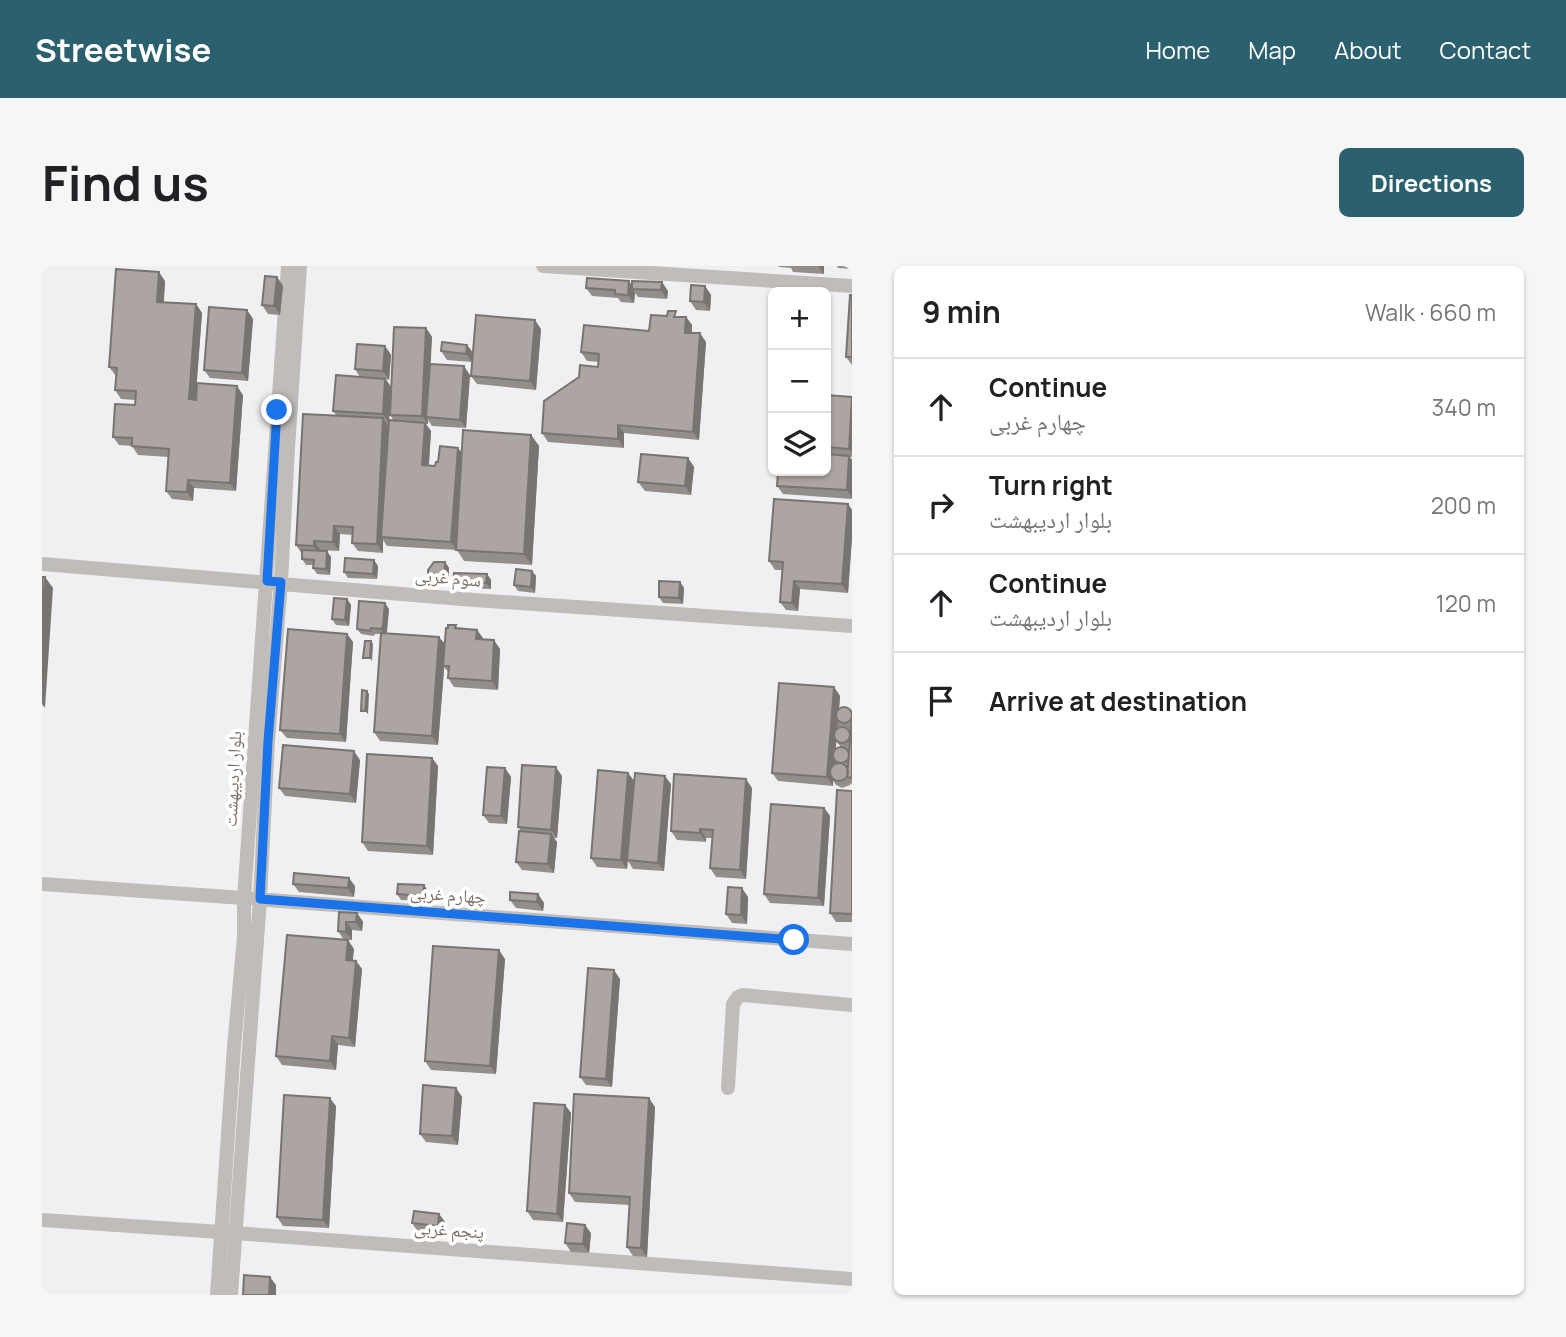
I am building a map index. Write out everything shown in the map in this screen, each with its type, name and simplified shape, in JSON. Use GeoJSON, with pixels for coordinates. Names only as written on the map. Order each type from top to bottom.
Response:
{"type":"FeatureCollection","features":[{"type":"Feature","properties":{"kind":"street","name":"بلوار اردیبهشت"},"geometry":{"type":"LineString","coordinates":[[217,1295],[228,1232],[260,899],[288,266]]}},
{"type":"Feature","properties":{"kind":"street","name":"بلوار اردیبهشت"},"geometry":{"type":"LineString","coordinates":[[231,1295],[228,1232],[244,898],[260,656],[274,582],[288,448],[300,266]]}},
{"type":"Feature","properties":{"kind":"street"},"geometry":{"type":"LineString","coordinates":[[542,266],[852,286]]}},
{"type":"Feature","properties":{"kind":"street","name":"سوم غربی"},"geometry":{"type":"LineString","coordinates":[[42,564],[474,600],[852,626]]}},
{"type":"Feature","properties":{"kind":"street","name":"چهارم غربی"},"geometry":{"type":"LineString","coordinates":[[42,884],[852,944]]}},
{"type":"Feature","properties":{"kind":"street"},"geometry":{"type":"LineString","coordinates":[[728,1088],[733,1004],[738,998],[743,995],[852,1005]]}},
{"type":"Feature","properties":{"kind":"street","name":"پنجم غربی"},"geometry":{"type":"LineString","coordinates":[[42,1220],[852,1279]]}},
{"type":"Feature","properties":{"kind":"building"},"geometry":{"type":"Polygon","coordinates":[[[116,269],[159,272],[157,302],[196,304],[189,399],[196,400],[197,383],[237,386],[230,483],[188,480],[187,492],[166,491],[169,449],[132,446],[132,438],[113,437],[115,404],[135,405],[136,391],[115,390],[117,368],[109,367],[116,269]]]}},
{"type":"Feature","properties":{"kind":"building"},"geometry":{"type":"Polygon","coordinates":[[[265,276],[277,277],[274,306],[262,305],[265,276]]]}},
{"type":"Feature","properties":{"kind":"building"},"geometry":{"type":"Polygon","coordinates":[[[587,278],[629,281],[628,295],[615,294],[615,290],[586,288],[587,278]]]}},
{"type":"Feature","properties":{"kind":"building"},"geometry":{"type":"Polygon","coordinates":[[[632,281],[662,282],[661,290],[632,289],[632,281]]]}},
{"type":"Feature","properties":{"kind":"building"},"geometry":{"type":"Polygon","coordinates":[[[691,285],[705,286],[704,302],[690,301],[691,285]]]}},
{"type":"Feature","properties":{"kind":"building"},"geometry":{"type":"Polygon","coordinates":[[[850,295],[852,357],[846,357],[850,295]]]}},
{"type":"Feature","properties":{"kind":"building"},"geometry":{"type":"Polygon","coordinates":[[[209,307],[247,310],[242,373],[204,370],[209,307]]]}},
{"type":"Feature","properties":{"kind":"building"},"geometry":{"type":"Polygon","coordinates":[[[668,311],[676,311],[674,317],[686,317],[685,333],[700,333],[693,432],[618,425],[618,439],[542,433],[544,401],[579,377],[580,365],[598,367],[599,354],[581,352],[584,325],[649,331],[651,315],[667,316],[668,311]]]}},
{"type":"Feature","properties":{"kind":"building"},"geometry":{"type":"Polygon","coordinates":[[[476,315],[535,320],[530,381],[471,376],[476,315]]]}},
{"type":"Feature","properties":{"kind":"building"},"geometry":{"type":"Polygon","coordinates":[[[394,327],[426,328],[422,416],[390,415],[394,327]]]}},
{"type":"Feature","properties":{"kind":"building"},"geometry":{"type":"Polygon","coordinates":[[[442,342],[467,345],[466,354],[441,351],[442,342]]]}},
{"type":"Feature","properties":{"kind":"building"},"geometry":{"type":"Polygon","coordinates":[[[357,344],[385,346],[383,371],[355,369],[357,344]]]}},
{"type":"Feature","properties":{"kind":"building"},"geometry":{"type":"Polygon","coordinates":[[[430,364],[464,366],[460,420],[426,417],[430,364]]]}},
{"type":"Feature","properties":{"kind":"building"},"geometry":{"type":"Polygon","coordinates":[[[336,375],[385,379],[383,414],[333,411],[336,375]]]}},
{"type":"Feature","properties":{"kind":"building"},"geometry":{"type":"Polygon","coordinates":[[[831,395],[852,397],[849,449],[831,447],[831,395]]]}},
{"type":"Feature","properties":{"kind":"building"},"geometry":{"type":"Polygon","coordinates":[[[303,414],[383,418],[377,544],[352,543],[353,527],[334,526],[333,542],[314,541],[314,546],[296,545],[303,414]]]}},
{"type":"Feature","properties":{"kind":"building"},"geometry":{"type":"Polygon","coordinates":[[[389,420],[425,423],[422,465],[435,466],[440,446],[458,448],[451,542],[381,537],[389,420]]]}},
{"type":"Feature","properties":{"kind":"building"},"geometry":{"type":"Polygon","coordinates":[[[463,430],[531,435],[524,554],[456,550],[463,430]]]}},
{"type":"Feature","properties":{"kind":"building"},"geometry":{"type":"Polygon","coordinates":[[[641,454],[688,458],[685,486],[638,482],[641,454]]]}},
{"type":"Feature","properties":{"kind":"building"},"geometry":{"type":"Polygon","coordinates":[[[831,454],[849,456],[847,490],[777,486],[778,476],[831,476],[831,454]]]}},
{"type":"Feature","properties":{"kind":"building"},"geometry":{"type":"Polygon","coordinates":[[[774,499],[848,504],[842,584],[794,581],[792,603],[780,602],[783,562],[769,561],[774,499]]]}},
{"type":"Feature","properties":{"kind":"building"},"geometry":{"type":"Polygon","coordinates":[[[302,550],[327,551],[326,569],[313,568],[314,560],[302,559],[302,550]]]}},
{"type":"Feature","properties":{"kind":"building"},"geometry":{"type":"Polygon","coordinates":[[[345,558],[374,560],[373,574],[344,572],[345,558]]]}},
{"type":"Feature","properties":{"kind":"building"},"geometry":{"type":"Polygon","coordinates":[[[434,562],[445,562],[444,578],[428,577],[428,570],[434,562]]]}},
{"type":"Feature","properties":{"kind":"building"},"geometry":{"type":"Polygon","coordinates":[[[516,569],[532,571],[531,587],[514,585],[516,569]]]}},
{"type":"Feature","properties":{"kind":"building"},"geometry":{"type":"Polygon","coordinates":[[[454,573],[487,574],[486,583],[453,582],[454,573]]]}},
{"type":"Feature","properties":{"kind":"building"},"geometry":{"type":"Polygon","coordinates":[[[42,577],[45,577],[42,621],[42,577]]]}},
{"type":"Feature","properties":{"kind":"building"},"geometry":{"type":"Polygon","coordinates":[[[659,581],[680,582],[679,598],[659,597],[659,581]]]}},
{"type":"Feature","properties":{"kind":"building"},"geometry":{"type":"Polygon","coordinates":[[[334,598],[347,599],[345,620],[332,619],[334,598]]]}},
{"type":"Feature","properties":{"kind":"building"},"geometry":{"type":"Polygon","coordinates":[[[359,601],[385,603],[381,629],[357,629],[359,601]]]}},
{"type":"Feature","properties":{"kind":"building"},"geometry":{"type":"Polygon","coordinates":[[[448,625],[477,630],[476,639],[494,640],[492,681],[448,678],[449,666],[443,666],[448,625]]]}},
{"type":"Feature","properties":{"kind":"building"},"geometry":{"type":"Polygon","coordinates":[[[288,629],[347,634],[340,734],[280,730],[288,629]]]}},
{"type":"Feature","properties":{"kind":"building"},"geometry":{"type":"Polygon","coordinates":[[[381,633],[439,637],[432,736],[374,732],[381,633]]]}},
{"type":"Feature","properties":{"kind":"building"},"geometry":{"type":"Polygon","coordinates":[[[365,641],[371,641],[370,658],[363,658],[365,641]]]}},
{"type":"Feature","properties":{"kind":"building"},"geometry":{"type":"Polygon","coordinates":[[[779,683],[834,687],[827,777],[772,773],[779,683]]]}},
{"type":"Feature","properties":{"kind":"building"},"geometry":{"type":"Polygon","coordinates":[[[362,690],[367,691],[365,711],[361,711],[362,690]]]}},
{"type":"Feature","properties":{"kind":"building"},"geometry":{"type":"Polygon","coordinates":[[[844,707],[850,709],[850,721],[844,723],[838,721],[836,715],[838,709],[844,707]]]}},
{"type":"Feature","properties":{"kind":"building"},"geometry":{"type":"Polygon","coordinates":[[[852,715],[852,778],[847,777],[852,715]]]}},
{"type":"Feature","properties":{"kind":"building"},"geometry":{"type":"Polygon","coordinates":[[[842,727],[848,729],[848,741],[842,743],[836,741],[834,735],[836,729],[842,727]]]}},
{"type":"Feature","properties":{"kind":"building"},"geometry":{"type":"Polygon","coordinates":[[[283,745],[354,751],[350,794],[279,788],[283,745]]]}},
{"type":"Feature","properties":{"kind":"building"},"geometry":{"type":"Polygon","coordinates":[[[841,747],[847,749],[847,761],[841,763],[835,761],[833,755],[835,749],[841,747]]]}},
{"type":"Feature","properties":{"kind":"building"},"geometry":{"type":"Polygon","coordinates":[[[367,754],[432,758],[427,846],[362,842],[367,754]]]}},
{"type":"Feature","properties":{"kind":"building"},"geometry":{"type":"Polygon","coordinates":[[[839,763],[845,766],[848,772],[845,778],[839,781],[833,778],[830,772],[833,766],[839,763]]]}},
{"type":"Feature","properties":{"kind":"building"},"geometry":{"type":"Polygon","coordinates":[[[522,765],[556,767],[551,830],[518,827],[522,765]]]}},
{"type":"Feature","properties":{"kind":"building"},"geometry":{"type":"Polygon","coordinates":[[[487,767],[505,768],[501,816],[483,815],[487,767]]]}},
{"type":"Feature","properties":{"kind":"building"},"geometry":{"type":"Polygon","coordinates":[[[598,770],[628,773],[621,860],[591,858],[598,770]]]}},
{"type":"Feature","properties":{"kind":"building"},"geometry":{"type":"Polygon","coordinates":[[[635,773],[665,776],[658,863],[627,860],[635,773]]]}},
{"type":"Feature","properties":{"kind":"building"},"geometry":{"type":"Polygon","coordinates":[[[674,774],[746,779],[740,870],[710,868],[713,830],[700,829],[700,833],[671,831],[674,774]]]}},
{"type":"Feature","properties":{"kind":"building"},"geometry":{"type":"Polygon","coordinates":[[[837,790],[852,791],[852,914],[830,913],[837,790]]]}},
{"type":"Feature","properties":{"kind":"building"},"geometry":{"type":"Polygon","coordinates":[[[771,804],[824,808],[818,898],[764,894],[771,804]]]}},
{"type":"Feature","properties":{"kind":"building"},"geometry":{"type":"Polygon","coordinates":[[[519,831],[551,834],[548,864],[516,862],[519,831]]]}},
{"type":"Feature","properties":{"kind":"building"},"geometry":{"type":"Polygon","coordinates":[[[294,873],[349,878],[348,888],[293,884],[294,873]]]}},
{"type":"Feature","properties":{"kind":"building"},"geometry":{"type":"Polygon","coordinates":[[[398,884],[424,885],[423,896],[397,894],[398,884]]]}},
{"type":"Feature","properties":{"kind":"building"},"geometry":{"type":"Polygon","coordinates":[[[728,887],[742,888],[741,915],[726,914],[728,887]]]}},
{"type":"Feature","properties":{"kind":"building"},"geometry":{"type":"Polygon","coordinates":[[[510,892],[538,894],[537,902],[510,900],[510,892]]]}},
{"type":"Feature","properties":{"kind":"building"},"geometry":{"type":"Polygon","coordinates":[[[339,912],[357,913],[356,922],[346,922],[346,932],[338,931],[339,912]]]}},
{"type":"Feature","properties":{"kind":"building"},"geometry":{"type":"Polygon","coordinates":[[[287,935],[348,940],[346,960],[356,961],[349,1038],[332,1036],[330,1061],[276,1056],[287,935]]]}},
{"type":"Feature","properties":{"kind":"building"},"geometry":{"type":"Polygon","coordinates":[[[433,946],[499,950],[490,1066],[425,1061],[433,946]]]}},
{"type":"Feature","properties":{"kind":"building"},"geometry":{"type":"Polygon","coordinates":[[[588,968],[614,970],[606,1079],[580,1077],[588,968]]]}},
{"type":"Feature","properties":{"kind":"building"},"geometry":{"type":"Polygon","coordinates":[[[423,1085],[456,1088],[452,1136],[420,1134],[423,1085]]]}},
{"type":"Feature","properties":{"kind":"building"},"geometry":{"type":"Polygon","coordinates":[[[574,1094],[649,1098],[641,1248],[627,1247],[630,1197],[569,1193],[574,1094]]]}},
{"type":"Feature","properties":{"kind":"building"},"geometry":{"type":"Polygon","coordinates":[[[284,1095],[330,1098],[323,1220],[277,1217],[284,1095]]]}},
{"type":"Feature","properties":{"kind":"building"},"geometry":{"type":"Polygon","coordinates":[[[534,1103],[565,1105],[557,1214],[527,1211],[534,1103]]]}},
{"type":"Feature","properties":{"kind":"building"},"geometry":{"type":"Polygon","coordinates":[[[414,1211],[439,1214],[438,1226],[412,1223],[414,1211]]]}},
{"type":"Feature","properties":{"kind":"building"},"geometry":{"type":"Polygon","coordinates":[[[567,1223],[585,1225],[583,1244],[565,1243],[567,1223]]]}},
{"type":"Feature","properties":{"kind":"building"},"geometry":{"type":"Polygon","coordinates":[[[244,1275],[270,1277],[269,1295],[243,1295],[244,1275]]]}},
{"type":"Feature","properties":{"kind":"route"},"geometry":{"type":"LineString","coordinates":[[277,410],[267,581],[281,582],[268,741],[260,899],[794,940]]}}]}
